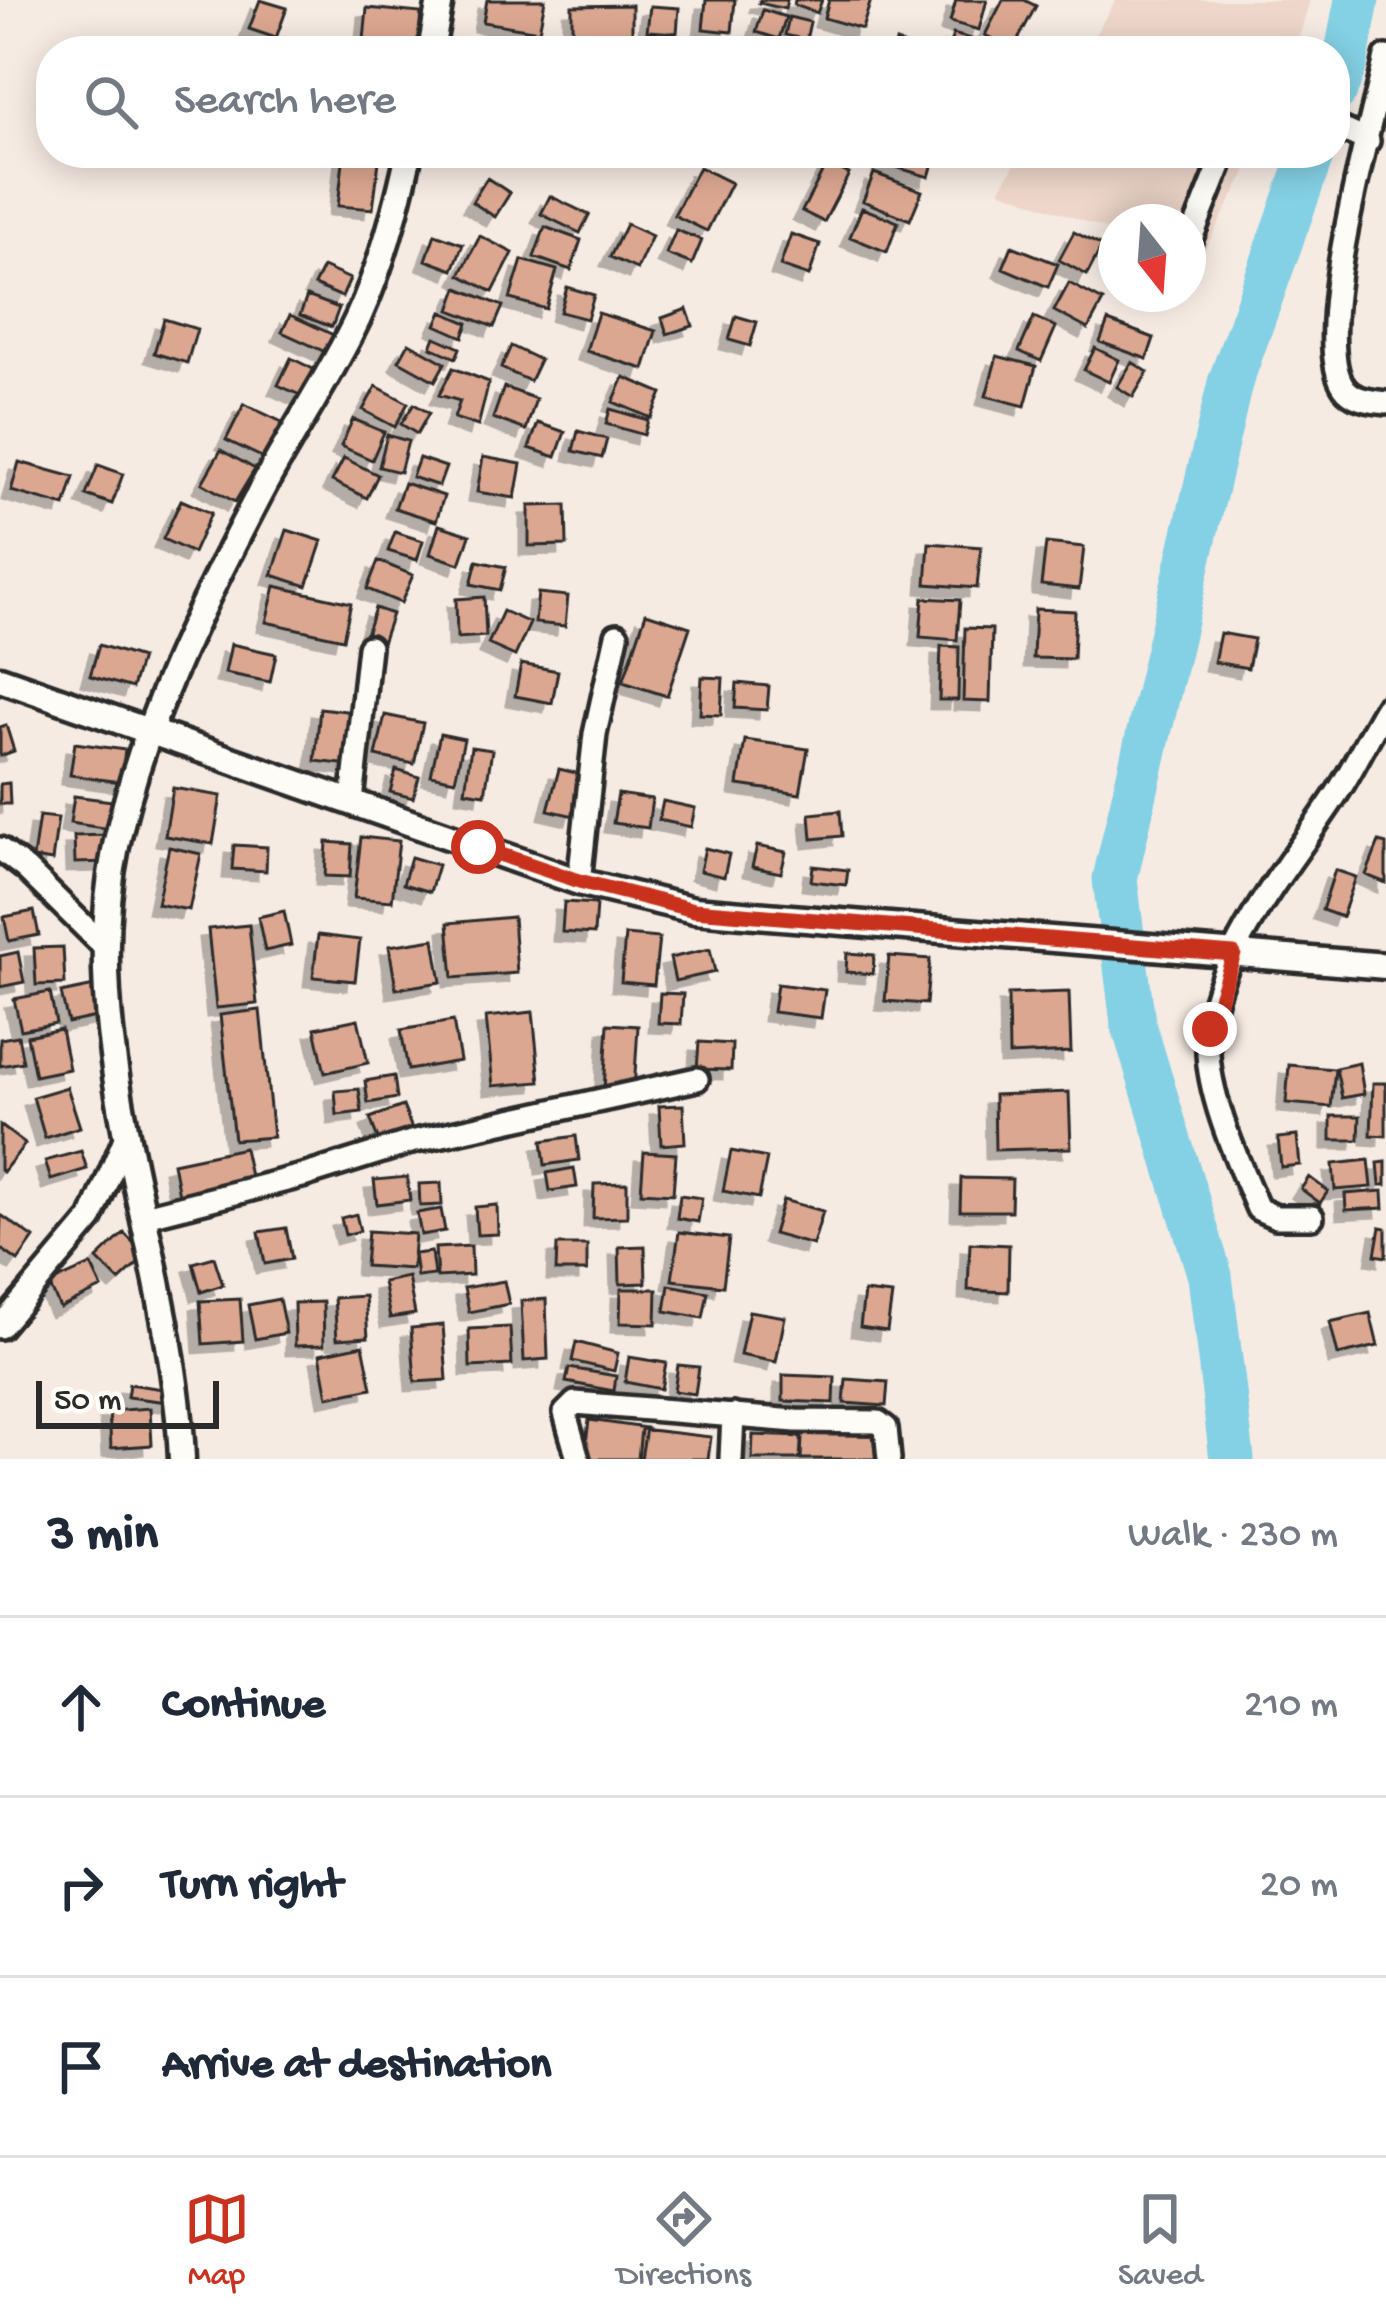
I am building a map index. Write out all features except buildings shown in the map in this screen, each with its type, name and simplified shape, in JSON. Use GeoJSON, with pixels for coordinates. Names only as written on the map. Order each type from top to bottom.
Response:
{"type":"FeatureCollection","features":[{"type":"Feature","properties":{"kind":"street"},"geometry":{"type":"LineString","coordinates":[[434,36],[440,0]]}},
{"type":"Feature","properties":{"kind":"street"},"geometry":{"type":"LineString","coordinates":[[1386,57],[1339,272],[1332,352],[1341,384],[1349,394],[1386,403]]}},
{"type":"Feature","properties":{"kind":"street"},"geometry":{"type":"LineString","coordinates":[[1350,133],[1368,141]]}},
{"type":"Feature","properties":{"kind":"street"},"geometry":{"type":"LineString","coordinates":[[182,1459],[165,1326],[127,1136],[110,1012],[107,949],[116,845],[151,729],[221,569],[358,318],[380,262],[405,168]]}},
{"type":"Feature","properties":{"kind":"street"},"geometry":{"type":"LineString","coordinates":[[1205,204],[1219,168]]}},
{"type":"Feature","properties":{"kind":"street"},"geometry":{"type":"LineString","coordinates":[[579,881],[598,713],[617,634]]}},
{"type":"Feature","properties":{"kind":"street"},"geometry":{"type":"LineString","coordinates":[[352,801],[369,647]]}},
{"type":"Feature","properties":{"kind":"street"},"geometry":{"type":"LineString","coordinates":[[0,679],[579,881],[694,910],[1386,966]]}},
{"type":"Feature","properties":{"kind":"street"},"geometry":{"type":"LineString","coordinates":[[1312,1217],[1276,1217],[1258,1209],[1215,1091],[1210,1029],[1234,954],[1342,786],[1386,707]]}},
{"type":"Feature","properties":{"kind":"street"},"geometry":{"type":"LineString","coordinates":[[0,849],[107,949]]}},
{"type":"Feature","properties":{"kind":"street"},"geometry":{"type":"LineString","coordinates":[[145,1216],[411,1142],[697,1079]]}},
{"type":"Feature","properties":{"kind":"street"},"geometry":{"type":"LineString","coordinates":[[0,1327],[91,1219],[127,1136]]}},
{"type":"Feature","properties":{"kind":"street"},"geometry":{"type":"LineString","coordinates":[[578,1459],[565,1413],[574,1403],[882,1423],[889,1459]]}},
{"type":"Feature","properties":{"kind":"street"},"geometry":{"type":"LineString","coordinates":[[731,1459],[733,1415]]}},
{"type":"Feature","properties":{"kind":"shaded area"},"geometry":{"type":"Polygon","coordinates":[[[1116,0],[1310,0],[1299,36],[1094,36],[1116,0]]]}},
{"type":"Feature","properties":{"kind":"shaded area"},"geometry":{"type":"Polygon","coordinates":[[[1013,168],[1248,168],[1206,248],[1206,204],[1098,204],[1098,226],[999,190],[1013,168]]]}},
{"type":"Feature","properties":{"kind":"waterway"},"geometry":{"type":"LineString","coordinates":[[1350,37],[1357,0]]}},
{"type":"Feature","properties":{"kind":"waterway"},"geometry":{"type":"LineString","coordinates":[[1232,1459],[1210,1276],[1133,1023],[1115,879],[1230,383],[1307,168]]}},
{"type":"Feature","properties":{"kind":"route"},"geometry":{"type":"LineString","coordinates":[[478,847],[579,881],[694,910],[1234,954],[1210,1029]]}}]}
